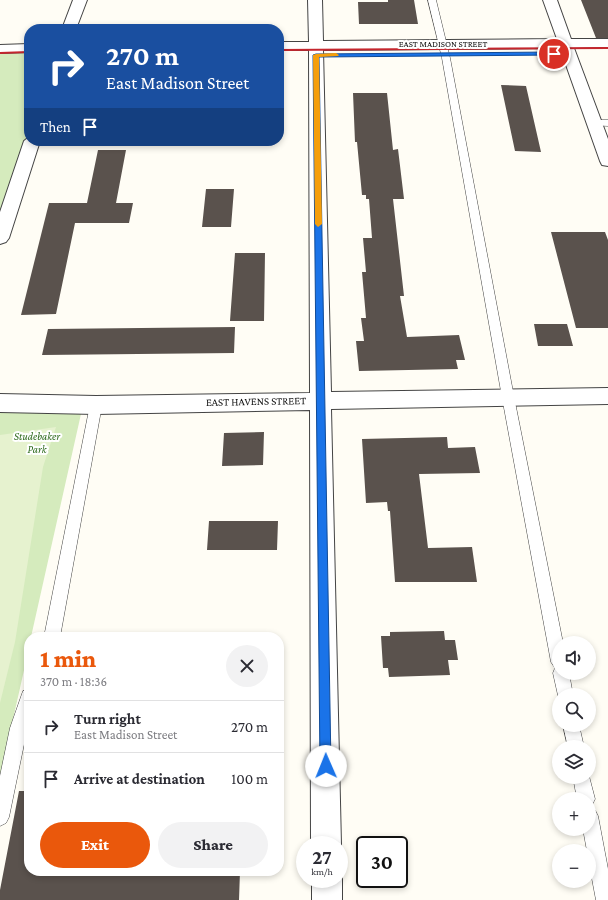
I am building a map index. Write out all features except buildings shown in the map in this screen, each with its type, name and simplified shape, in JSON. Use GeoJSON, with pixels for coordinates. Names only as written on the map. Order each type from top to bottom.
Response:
{"type":"FeatureCollection","features":[{"type":"Feature","properties":{"kind":"street"},"geometry":{"type":"LineString","coordinates":[[72,24],[80,0]]}},
{"type":"Feature","properties":{"kind":"street"},"geometry":{"type":"LineString","coordinates":[[315,0],[326,836]]}},
{"type":"Feature","properties":{"kind":"street"},"geometry":{"type":"LineString","coordinates":[[550,0],[568,49],[601,123],[608,161]]}},
{"type":"Feature","properties":{"kind":"street","name":"EAST MADISON STREET"},"geometry":{"type":"LineString","coordinates":[[568,49],[608,43]]}},
{"type":"Feature","properties":{"kind":"street","name":"EAST MADISON STREET"},"geometry":{"type":"LineString","coordinates":[[284,47],[316,50],[568,49],[608,54]]}},
{"type":"Feature","properties":{"kind":"street"},"geometry":{"type":"LineString","coordinates":[[0,49],[24,48]]}},
{"type":"Feature","properties":{"kind":"street"},"geometry":{"type":"LineString","coordinates":[[0,238],[30,146]]}},
{"type":"Feature","properties":{"kind":"street","name":"EAST HAVENS STREET"},"geometry":{"type":"LineString","coordinates":[[0,403],[96,404],[608,396]]}},
{"type":"Feature","properties":{"kind":"street"},"geometry":{"type":"LineString","coordinates":[[327,888],[327,900]]}},
{"type":"Feature","properties":{"kind":"lane"},"geometry":{"type":"LineString","coordinates":[[432,0],[444,49],[554,636]]}},
{"type":"Feature","properties":{"kind":"lane"},"geometry":{"type":"LineString","coordinates":[[53,632],[96,404]]}},
{"type":"Feature","properties":{"kind":"lane"},"geometry":{"type":"LineString","coordinates":[[0,817],[18,728],[24,711]]}},
{"type":"Feature","properties":{"kind":"lane"},"geometry":{"type":"LineString","coordinates":[[593,836],[605,900]]}},
{"type":"Feature","properties":{"kind":"green space"},"geometry":{"type":"Polygon","coordinates":[[[0,52],[24,52],[24,146],[28,146],[0,238],[0,52]]]}},
{"type":"Feature","properties":{"kind":"green space","name":"Studebaker Park"},"geometry":{"type":"Polygon","coordinates":[[[0,403],[83,405],[32,632],[24,632],[24,670],[0,777],[0,403]]]}},
{"type":"Feature","properties":{"kind":"green space"},"geometry":{"type":"Polygon","coordinates":[[[56,427],[43,467],[15,642],[0,703],[0,435],[56,427]]]}},
{"type":"Feature","properties":{"kind":"railway"},"geometry":{"type":"LineString","coordinates":[[284,50],[608,48]]}},
{"type":"Feature","properties":{"kind":"railway"},"geometry":{"type":"LineString","coordinates":[[0,53],[24,52]]}},
{"type":"Feature","properties":{"kind":"slow traffic"},"geometry":{"type":"LineString","coordinates":[[318,224],[316,55],[336,55]]}},
{"type":"Feature","properties":{"kind":"route"},"geometry":{"type":"LineString","coordinates":[[326,766],[316,55],[554,54]]}}]}
